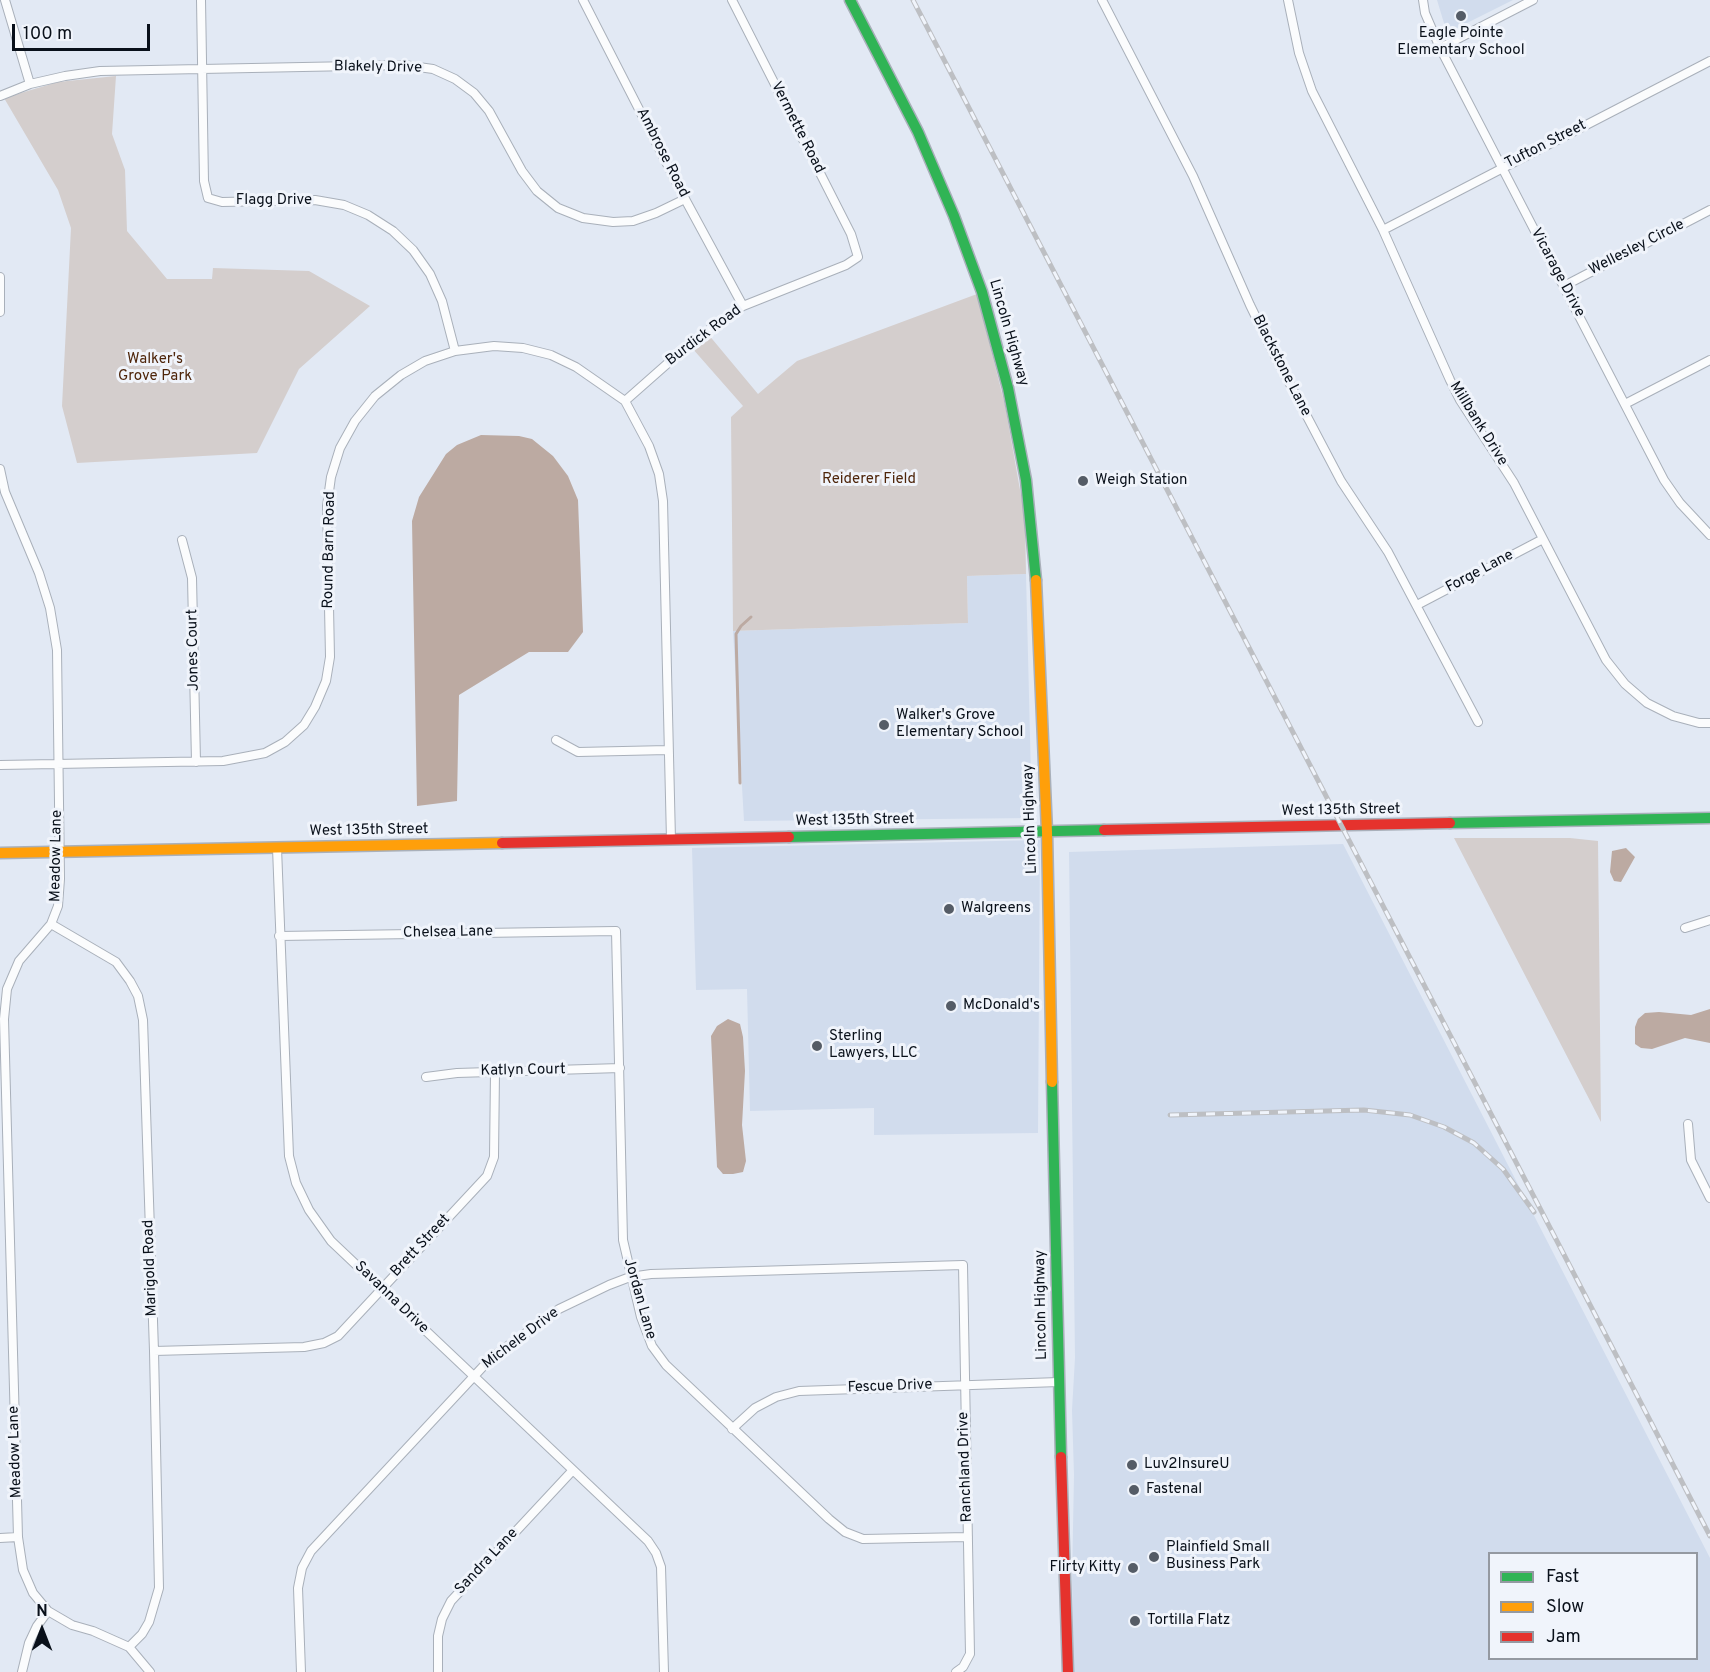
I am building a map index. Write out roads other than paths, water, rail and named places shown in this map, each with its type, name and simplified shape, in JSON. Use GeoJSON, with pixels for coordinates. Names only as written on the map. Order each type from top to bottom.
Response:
{"type":"FeatureCollection","features":[{"type":"Feature","properties":{"kind":"street"},"geometry":{"type":"LineString","coordinates":[[5,0],[30,84]]}},
{"type":"Feature","properties":{"kind":"street","name":"Flagg Drive"},"geometry":{"type":"LineString","coordinates":[[201,0],[204,182],[208,198],[222,202],[315,201],[344,205],[368,215],[393,231],[413,250],[430,274],[442,301],[456,351]]}},
{"type":"Feature","properties":{"kind":"street","name":"Ambrose Road"},"geometry":{"type":"LineString","coordinates":[[583,0],[685,199],[743,306]]}},
{"type":"Feature","properties":{"kind":"street","name":"Vermette Road"},"geometry":{"type":"LineString","coordinates":[[732,0],[851,234],[858,257]]}},
{"type":"Feature","properties":{"kind":"street","name":"Lincoln Highway"},"geometry":{"type":"LineString","coordinates":[[850,0],[918,132],[950,204],[982,292],[1008,388],[1026,480],[1035,556],[1047,832],[1068,1672]]}},
{"type":"Feature","properties":{"kind":"street","name":"Blackstone Lane"},"geometry":{"type":"LineString","coordinates":[[1102,0],[1193,176],[1250,305],[1313,429],[1341,481],[1382,542],[1478,722]]}},
{"type":"Feature","properties":{"kind":"street","name":"Millbank Drive"},"geometry":{"type":"LineString","coordinates":[[1288,0],[1299,53],[1312,91],[1383,230],[1450,381],[1514,483],[1606,660],[1625,684],[1647,703],[1673,716],[1699,723],[1710,723]]}},
{"type":"Feature","properties":{"kind":"street","name":"Vicarage Drive"},"geometry":{"type":"LineString","coordinates":[[1423,0],[1425,13],[1440,48],[1664,480],[1680,503],[1710,535]]}},
{"type":"Feature","properties":{"kind":"street"},"geometry":{"type":"LineString","coordinates":[[1440,48],[1533,0]]}},
{"type":"Feature","properties":{"kind":"street","name":"Tufton Street"},"geometry":{"type":"LineString","coordinates":[[1383,230],[1710,62]]}},
{"type":"Feature","properties":{"kind":"street","name":"Blakely Drive"},"geometry":{"type":"LineString","coordinates":[[0,96],[30,84],[100,71],[404,65],[433,69],[455,79],[474,93],[489,111],[522,171],[537,191],[558,208],[583,218],[613,222],[633,221],[685,199]]}},
{"type":"Feature","properties":{"kind":"street","name":"Wellesley Circle"},"geometry":{"type":"LineString","coordinates":[[1564,286],[1710,210]]}},
{"type":"Feature","properties":{"kind":"street","name":"Burdick Road"},"geometry":{"type":"LineString","coordinates":[[625,401],[693,341],[743,306],[846,265],[858,257]]}},
{"type":"Feature","properties":{"kind":"street"},"geometry":{"type":"LineString","coordinates":[[0,277],[0,312]]}},
{"type":"Feature","properties":{"kind":"street","name":"Round Barn Road"},"geometry":{"type":"LineString","coordinates":[[0,765],[196,762],[240,759],[265,753],[285,742],[304,725],[326,681],[328,665],[327,506],[331,477],[340,448],[355,421],[375,396],[425,361],[456,351],[494,346],[523,348],[576,366],[625,401],[649,446],[659,474],[663,501],[671,840]]}},
{"type":"Feature","properties":{"kind":"street"},"geometry":{"type":"LineString","coordinates":[[1625,404],[1710,360]]}},
{"type":"Feature","properties":{"kind":"street","name":"Meadow Lane"},"geometry":{"type":"LineString","coordinates":[[0,469],[5,492],[39,573],[50,608],[57,650],[58,906],[51,924],[19,961],[7,989],[4,1018],[18,1537],[23,1570],[33,1593],[48,1611],[72,1625],[93,1631],[129,1647],[150,1672]]}},
{"type":"Feature","properties":{"kind":"street","name":"Forge Lane"},"geometry":{"type":"LineString","coordinates":[[1417,605],[1543,539]]}},
{"type":"Feature","properties":{"kind":"street","name":"Jones Court"},"geometry":{"type":"LineString","coordinates":[[182,540],[192,578],[196,762]]}},
{"type":"Feature","properties":{"kind":"street"},"geometry":{"type":"LineString","coordinates":[[556,740],[578,752],[668,750]]}},
{"type":"Feature","properties":{"kind":"street","name":"West 135th Street"},"geometry":{"type":"LineString","coordinates":[[0,853],[1710,818]]}},
{"type":"Feature","properties":{"kind":"street","name":"Savanna Drive"},"geometry":{"type":"LineString","coordinates":[[277,848],[287,1131],[289,1156],[296,1184],[309,1210],[331,1241],[648,1541],[657,1553],[662,1567],[664,1672]]}},
{"type":"Feature","properties":{"kind":"street"},"geometry":{"type":"LineString","coordinates":[[1684,928],[1710,920]]}},
{"type":"Feature","properties":{"kind":"street","name":"Marigold Road"},"geometry":{"type":"LineString","coordinates":[[51,924],[116,962],[138,996],[143,1020],[159,1588],[149,1623],[129,1647]]}},
{"type":"Feature","properties":{"kind":"street","name":"Chelsea Lane"},"geometry":{"type":"LineString","coordinates":[[279,936],[616,931]]}},
{"type":"Feature","properties":{"kind":"street","name":"Jordan Lane"},"geometry":{"type":"LineString","coordinates":[[616,931],[623,1240],[630,1277],[652,1346],[666,1365],[732,1429],[845,1532],[863,1539],[968,1537]]}},
{"type":"Feature","properties":{"kind":"street","name":"Katlyn Court"},"geometry":{"type":"LineString","coordinates":[[426,1077],[457,1073],[620,1068]]}},
{"type":"Feature","properties":{"kind":"street","name":"Brett Street"},"geometry":{"type":"LineString","coordinates":[[154,1351],[304,1347],[324,1343],[338,1336],[487,1176],[494,1157],[495,1072]]}},
{"type":"Feature","properties":{"kind":"street"},"geometry":{"type":"LineString","coordinates":[[1688,1124],[1691,1160],[1710,1198]]}},
{"type":"Feature","properties":{"kind":"street","name":"Michele Drive"},"geometry":{"type":"LineString","coordinates":[[301,1672],[298,1588],[302,1568],[311,1551],[491,1358],[560,1309],[630,1277],[668,1272],[963,1265]]}},
{"type":"Feature","properties":{"kind":"street","name":"Ranchland Drive"},"geometry":{"type":"LineString","coordinates":[[959,1670],[970,1654],[963,1265]]}},
{"type":"Feature","properties":{"kind":"street","name":"Fescue Drive"},"geometry":{"type":"LineString","coordinates":[[732,1429],[755,1408],[776,1397],[799,1391],[1059,1382]]}},
{"type":"Feature","properties":{"kind":"street","name":"Sandra Lane"},"geometry":{"type":"LineString","coordinates":[[438,1672],[438,1636],[442,1619],[451,1601],[573,1470]]}},
{"type":"Feature","properties":{"kind":"street"},"geometry":{"type":"LineString","coordinates":[[0,1538],[18,1537]]}},
{"type":"Feature","properties":{"kind":"street"},"geometry":{"type":"LineString","coordinates":[[22,1672],[29,1643],[37,1626],[48,1611]]}},
{"type":"Feature","properties":{"kind":"waterway"},"geometry":{"type":"LineString","coordinates":[[740,783],[736,634],[751,617]]}},
{"type":"Feature","properties":{"kind":"railway"},"geometry":{"type":"LineString","coordinates":[[913,0],[1710,1536]]}},
{"type":"Feature","properties":{"kind":"railway"},"geometry":{"type":"LineString","coordinates":[[1170,1115],[1364,1110],[1410,1115],[1444,1127],[1474,1143],[1503,1169],[1534,1212]]}},
{"type":"Feature","properties":{"kind":"place","name":"Eagle Pointe Elementary School"},"geometry":{"type":"Point","coordinates":[1461,16]}},
{"type":"Feature","properties":{"kind":"place","name":"Weigh Station"},"geometry":{"type":"Point","coordinates":[1083,481]}},
{"type":"Feature","properties":{"kind":"place","name":"Walker's Grove Elementary School"},"geometry":{"type":"Point","coordinates":[884,725]}},
{"type":"Feature","properties":{"kind":"place","name":"Walgreens"},"geometry":{"type":"Point","coordinates":[949,909]}},
{"type":"Feature","properties":{"kind":"place","name":"McDonald's"},"geometry":{"type":"Point","coordinates":[951,1006]}},
{"type":"Feature","properties":{"kind":"place","name":"Sterling Lawyers, LLC"},"geometry":{"type":"Point","coordinates":[817,1046]}},
{"type":"Feature","properties":{"kind":"place","name":"Luv2InsureU"},"geometry":{"type":"Point","coordinates":[1132,1465]}},
{"type":"Feature","properties":{"kind":"place","name":"Fastenal"},"geometry":{"type":"Point","coordinates":[1134,1490]}},
{"type":"Feature","properties":{"kind":"place","name":"Plainfield Small Business Park"},"geometry":{"type":"Point","coordinates":[1154,1557]}},
{"type":"Feature","properties":{"kind":"place","name":"Flirty Kitty"},"geometry":{"type":"Point","coordinates":[1133,1568]}},
{"type":"Feature","properties":{"kind":"place","name":"Tortilla Flatz"},"geometry":{"type":"Point","coordinates":[1135,1621]}},
{"type":"Feature","properties":{"kind":"park label","name":"Walker's Grove Park"},"geometry":{"type":"Point","coordinates":[155,368]}},
{"type":"Feature","properties":{"kind":"park label","name":"Reiderer Field"},"geometry":{"type":"Point","coordinates":[869,480]}}]}
